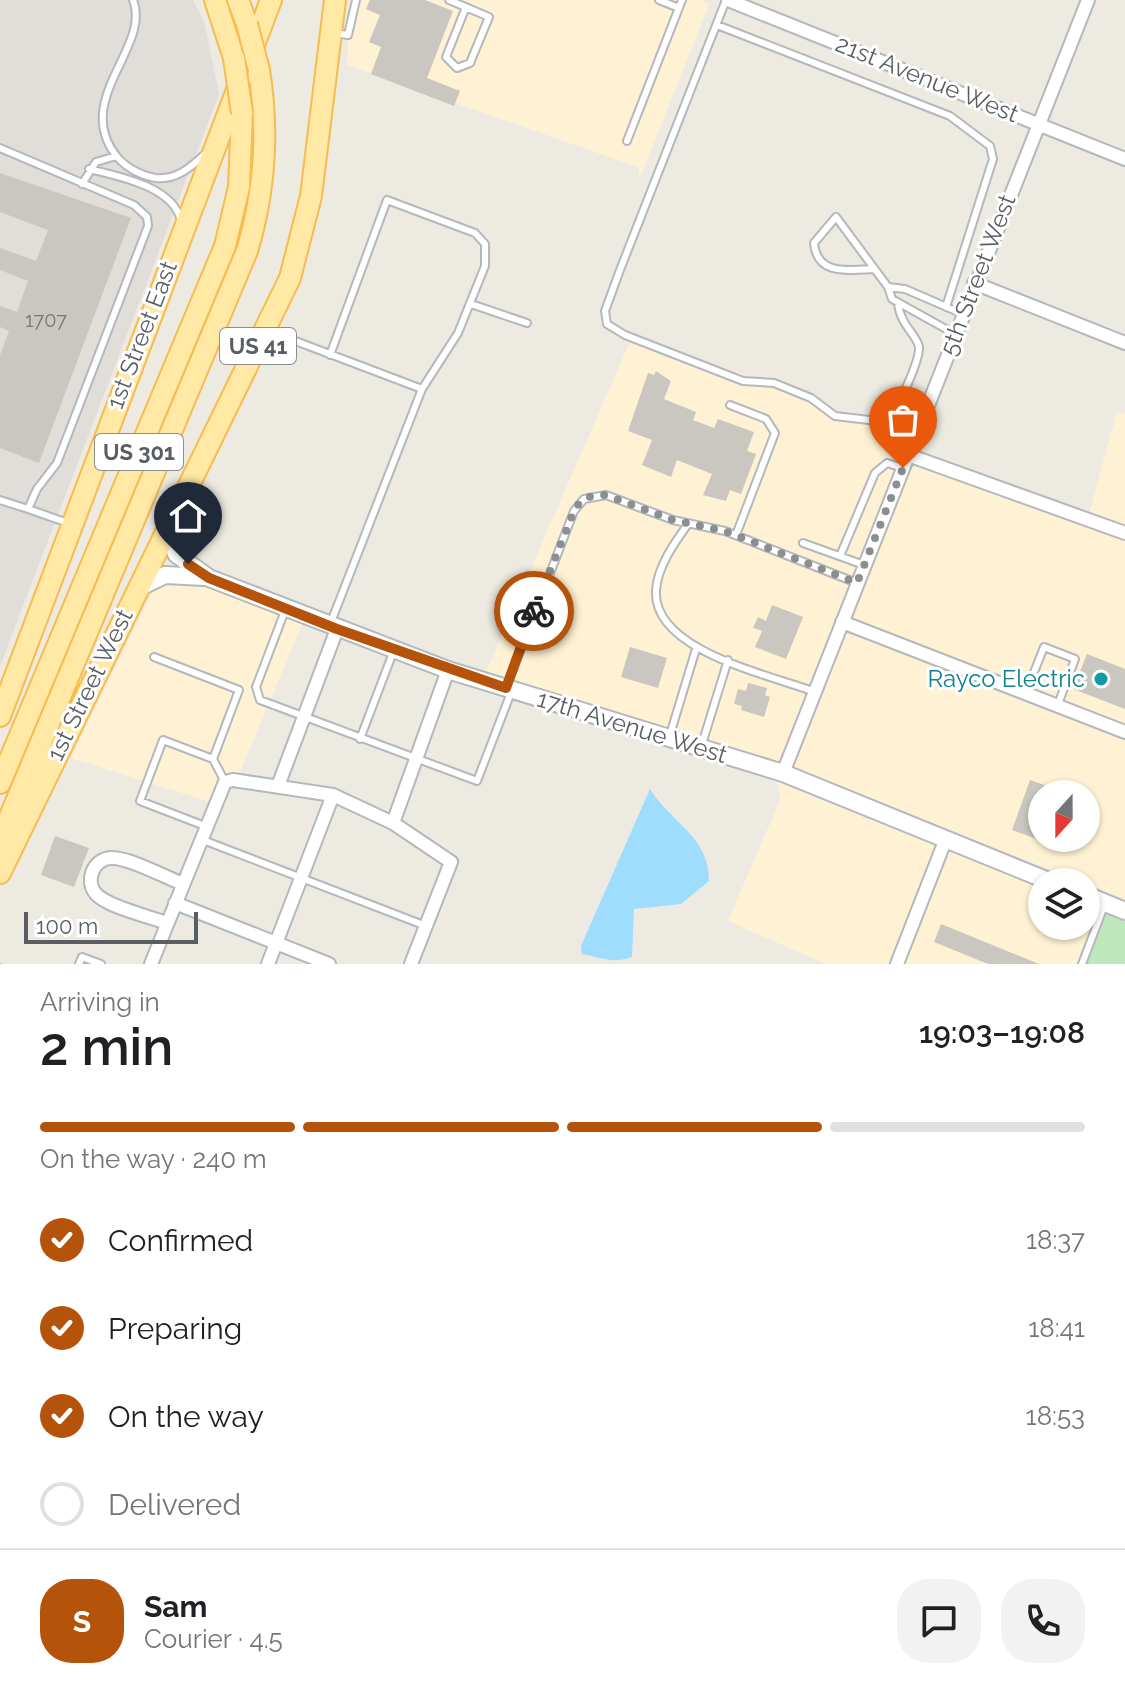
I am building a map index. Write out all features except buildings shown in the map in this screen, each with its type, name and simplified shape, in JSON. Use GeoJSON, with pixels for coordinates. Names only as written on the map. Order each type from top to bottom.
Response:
{"type":"FeatureCollection","features":[{"type":"Feature","properties":{"kind":"main road","name":"1st Street West"},"geometry":{"type":"LineString","coordinates":[[0,783],[222,256],[239,187],[242,113],[234,58],[215,0]]}},
{"type":"Feature","properties":{"kind":"main road","name":"1st Street West"},"geometry":{"type":"LineString","coordinates":[[0,840],[247,251],[263,171],[265,128],[259,70],[238,0]]}},
{"type":"Feature","properties":{"kind":"main road","name":"1st Street East"},"geometry":{"type":"LineString","coordinates":[[1,713],[271,0]]}},
{"type":"Feature","properties":{"kind":"main road"},"geometry":{"type":"LineString","coordinates":[[321,0],[330,32]]}},
{"type":"Feature","properties":{"kind":"main road","name":"1st Street West"},"geometry":{"type":"LineString","coordinates":[[0,873],[290,278],[306,226],[335,0]]}},
{"type":"Feature","properties":{"kind":"street","name":"21st Avenue West"},"geometry":{"type":"LineString","coordinates":[[727,0],[1125,159]]}},
{"type":"Feature","properties":{"kind":"street","name":"5th Street West"},"geometry":{"type":"LineString","coordinates":[[783,773],[1088,0]]}},
{"type":"Feature","properties":{"kind":"street"},"geometry":{"type":"LineString","coordinates":[[974,283],[1125,343]]}},
{"type":"Feature","properties":{"kind":"street"},"geometry":{"type":"LineString","coordinates":[[905,461],[1125,533]]}},
{"type":"Feature","properties":{"kind":"street","name":"17th Avenue West"},"geometry":{"type":"LineString","coordinates":[[168,528],[176,554],[209,578],[448,670],[783,773],[1028,873]]}},
{"type":"Feature","properties":{"kind":"street","name":"17th Avenue West"},"geometry":{"type":"LineString","coordinates":[[137,588],[170,574],[209,578]]}},
{"type":"Feature","properties":{"kind":"street"},"geometry":{"type":"LineString","coordinates":[[842,622],[1125,732]]}},
{"type":"Feature","properties":{"kind":"street"},"geometry":{"type":"LineString","coordinates":[[278,786],[334,627]]}},
{"type":"Feature","properties":{"kind":"street"},"geometry":{"type":"LineString","coordinates":[[393,823],[448,670]]}},
{"type":"Feature","properties":{"kind":"street"},"geometry":{"type":"LineString","coordinates":[[152,964],[199,838],[225,782],[333,795],[393,823],[451,862],[411,964]]}},
{"type":"Feature","properties":{"kind":"street"},"geometry":{"type":"LineString","coordinates":[[268,964],[333,795]]}},
{"type":"Feature","properties":{"kind":"street"},"geometry":{"type":"LineString","coordinates":[[897,964],[945,841]]}},
{"type":"Feature","properties":{"kind":"street"},"geometry":{"type":"LineString","coordinates":[[167,923],[99,897],[91,885],[93,870],[103,860],[116,858],[183,884]]}},
{"type":"Feature","properties":{"kind":"street"},"geometry":{"type":"LineString","coordinates":[[1100,901],[1125,911]]}},
{"type":"Feature","properties":{"kind":"street"},"geometry":{"type":"LineString","coordinates":[[175,903],[329,964]]}},
{"type":"Feature","properties":{"kind":"lane"},"geometry":{"type":"LineString","coordinates":[[133,0],[136,18],[104,101],[102,122],[105,137],[116,156],[143,174],[165,178],[190,168],[215,144]]}},
{"type":"Feature","properties":{"kind":"lane"},"geometry":{"type":"LineString","coordinates":[[330,32],[348,35],[356,0]]}},
{"type":"Feature","properties":{"kind":"lane"},"geometry":{"type":"LineString","coordinates":[[449,0],[466,7],[489,17],[470,63],[457,68],[446,57],[466,7]]}},
{"type":"Feature","properties":{"kind":"lane"},"geometry":{"type":"LineString","coordinates":[[659,0],[679,8]]}},
{"type":"Feature","properties":{"kind":"lane"},"geometry":{"type":"LineString","coordinates":[[627,141],[682,0]]}},
{"type":"Feature","properties":{"kind":"lane"},"geometry":{"type":"LineString","coordinates":[[727,0],[620,270],[605,311],[607,324],[625,335],[743,381],[774,383],[811,398],[835,416],[870,423],[886,422],[897,408],[919,353],[919,343],[899,315],[898,303],[888,287],[836,217],[814,243],[817,260],[823,266],[843,270],[874,269]]}},
{"type":"Feature","properties":{"kind":"lane"},"geometry":{"type":"LineString","coordinates":[[717,25],[950,116],[990,146],[993,159],[946,307]]}},
{"type":"Feature","properties":{"kind":"lane"},"geometry":{"type":"LineString","coordinates":[[0,148],[134,205],[147,217],[148,226],[57,463],[39,485],[28,509]]}},
{"type":"Feature","properties":{"kind":"lane"},"geometry":{"type":"LineString","coordinates":[[82,184],[96,162],[116,156]]}},
{"type":"Feature","properties":{"kind":"lane"},"geometry":{"type":"LineString","coordinates":[[89,169],[131,182],[171,200],[179,212],[183,229]]}},
{"type":"Feature","properties":{"kind":"lane"},"geometry":{"type":"LineString","coordinates":[[330,355],[387,200],[481,238],[487,258],[471,304],[453,341],[422,389],[334,627]]}},
{"type":"Feature","properties":{"kind":"lane"},"geometry":{"type":"LineString","coordinates":[[888,287],[905,289],[963,314]]}},
{"type":"Feature","properties":{"kind":"lane"},"geometry":{"type":"LineString","coordinates":[[898,303],[955,334]]}},
{"type":"Feature","properties":{"kind":"lane"},"geometry":{"type":"LineString","coordinates":[[471,304],[527,323]]}},
{"type":"Feature","properties":{"kind":"lane"},"geometry":{"type":"LineString","coordinates":[[266,329],[422,389]]}},
{"type":"Feature","properties":{"kind":"lane"},"geometry":{"type":"LineString","coordinates":[[730,405],[766,419],[775,433],[736,535]]}},
{"type":"Feature","properties":{"kind":"lane"},"geometry":{"type":"LineString","coordinates":[[840,556],[875,473],[887,463],[905,461]]}},
{"type":"Feature","properties":{"kind":"lane"},"geometry":{"type":"LineString","coordinates":[[286,608],[256,687],[260,700],[416,761],[477,781],[580,502],[594,495],[606,495],[688,524],[736,535],[857,583]]}},
{"type":"Feature","properties":{"kind":"lane"},"geometry":{"type":"LineString","coordinates":[[0,500],[71,524]]}},
{"type":"Feature","properties":{"kind":"lane"},"geometry":{"type":"LineString","coordinates":[[688,524],[673,545],[656,591],[659,608],[669,625],[681,639],[696,649],[815,692]]}},
{"type":"Feature","properties":{"kind":"lane"},"geometry":{"type":"LineString","coordinates":[[803,543],[864,565]]}},
{"type":"Feature","properties":{"kind":"lane"},"geometry":{"type":"LineString","coordinates":[[1025,695],[1044,647],[1055,651],[1075,659],[1057,707]]}},
{"type":"Feature","properties":{"kind":"lane"},"geometry":{"type":"LineString","coordinates":[[669,738],[696,649]]}},
{"type":"Feature","properties":{"kind":"lane"},"geometry":{"type":"LineString","coordinates":[[360,739],[394,650]]}},
{"type":"Feature","properties":{"kind":"lane"},"geometry":{"type":"LineString","coordinates":[[154,657],[239,690],[256,687]]}},
{"type":"Feature","properties":{"kind":"lane"},"geometry":{"type":"LineString","coordinates":[[700,748],[728,660]]}},
{"type":"Feature","properties":{"kind":"lane"},"geometry":{"type":"LineString","coordinates":[[213,759],[239,690]]}},
{"type":"Feature","properties":{"kind":"lane"},"geometry":{"type":"LineString","coordinates":[[205,826],[140,801],[163,740],[213,759],[225,782]]}},
{"type":"Feature","properties":{"kind":"lane"},"geometry":{"type":"LineString","coordinates":[[199,838],[426,926]]}},
{"type":"Feature","properties":{"kind":"lane"},"geometry":{"type":"LineString","coordinates":[[1082,964],[1106,903]]}},
{"type":"Feature","properties":{"kind":"lane"},"geometry":{"type":"LineString","coordinates":[[79,964],[82,957],[101,964]]}},
{"type":"Feature","properties":{"kind":"shaded area"},"geometry":{"type":"Polygon","coordinates":[[[0,0],[193,0],[204,21],[219,94],[0,666],[0,0]]]}},
{"type":"Feature","properties":{"kind":"shaded area"},"geometry":{"type":"Polygon","coordinates":[[[350,0],[700,0],[709,4],[640,177],[638,167],[347,65],[350,0]]]}},
{"type":"Feature","properties":{"kind":"shaded area"},"geometry":{"type":"Polygon","coordinates":[[[632,337],[769,383],[907,440],[780,765],[485,674],[632,337]]]}},
{"type":"Feature","properties":{"kind":"shaded area"},"geometry":{"type":"Polygon","coordinates":[[[1117,412],[1125,414],[1125,526],[1089,513],[1117,412]]]}},
{"type":"Feature","properties":{"kind":"shaded area"},"geometry":{"type":"Polygon","coordinates":[[[911,463],[1125,540],[1125,725],[850,618],[911,463]]]}},
{"type":"Feature","properties":{"kind":"shaded area"},"geometry":{"type":"Polygon","coordinates":[[[158,581],[207,585],[303,622],[239,774],[223,773],[218,777],[210,802],[71,758],[158,581]]]}},
{"type":"Feature","properties":{"kind":"shaded area"},"geometry":{"type":"Polygon","coordinates":[[[845,630],[1125,740],[1125,899],[1100,889],[1100,868],[1046,868],[792,769],[845,630]]]}},
{"type":"Feature","properties":{"kind":"shaded area"},"geometry":{"type":"Polygon","coordinates":[[[776,778],[937,845],[890,964],[826,964],[728,921],[781,798],[776,778]]]}},
{"type":"Feature","properties":{"kind":"shaded area"},"geometry":{"type":"Polygon","coordinates":[[[948,849],[1028,880],[1028,940],[1086,940],[1077,964],[903,964],[948,849]]]}},
{"type":"Feature","properties":{"kind":"green space"},"geometry":{"type":"Polygon","coordinates":[[[1100,908],[1125,918],[1125,964],[1077,964],[1086,940],[1100,940],[1100,908]]]}},
{"type":"Feature","properties":{"kind":"water"},"geometry":{"type":"Polygon","coordinates":[[[650,789],[696,841],[703,853],[709,881],[681,904],[634,909],[632,957],[613,960],[582,954],[581,946],[650,789]]]}},
{"type":"Feature","properties":{"kind":"way so far"},"geometry":{"type":"LineString","coordinates":[[534,611],[574,511],[580,502],[594,495],[606,495],[680,522],[725,531],[857,583],[903,468]]}},
{"type":"Feature","properties":{"kind":"place","name":"Rayco Electric"},"geometry":{"type":"Point","coordinates":[1101,679]}},
{"type":"Feature","properties":{"kind":"route"},"geometry":{"type":"LineString","coordinates":[[188,564],[209,578],[337,629],[506,688],[534,611]]}}]}
